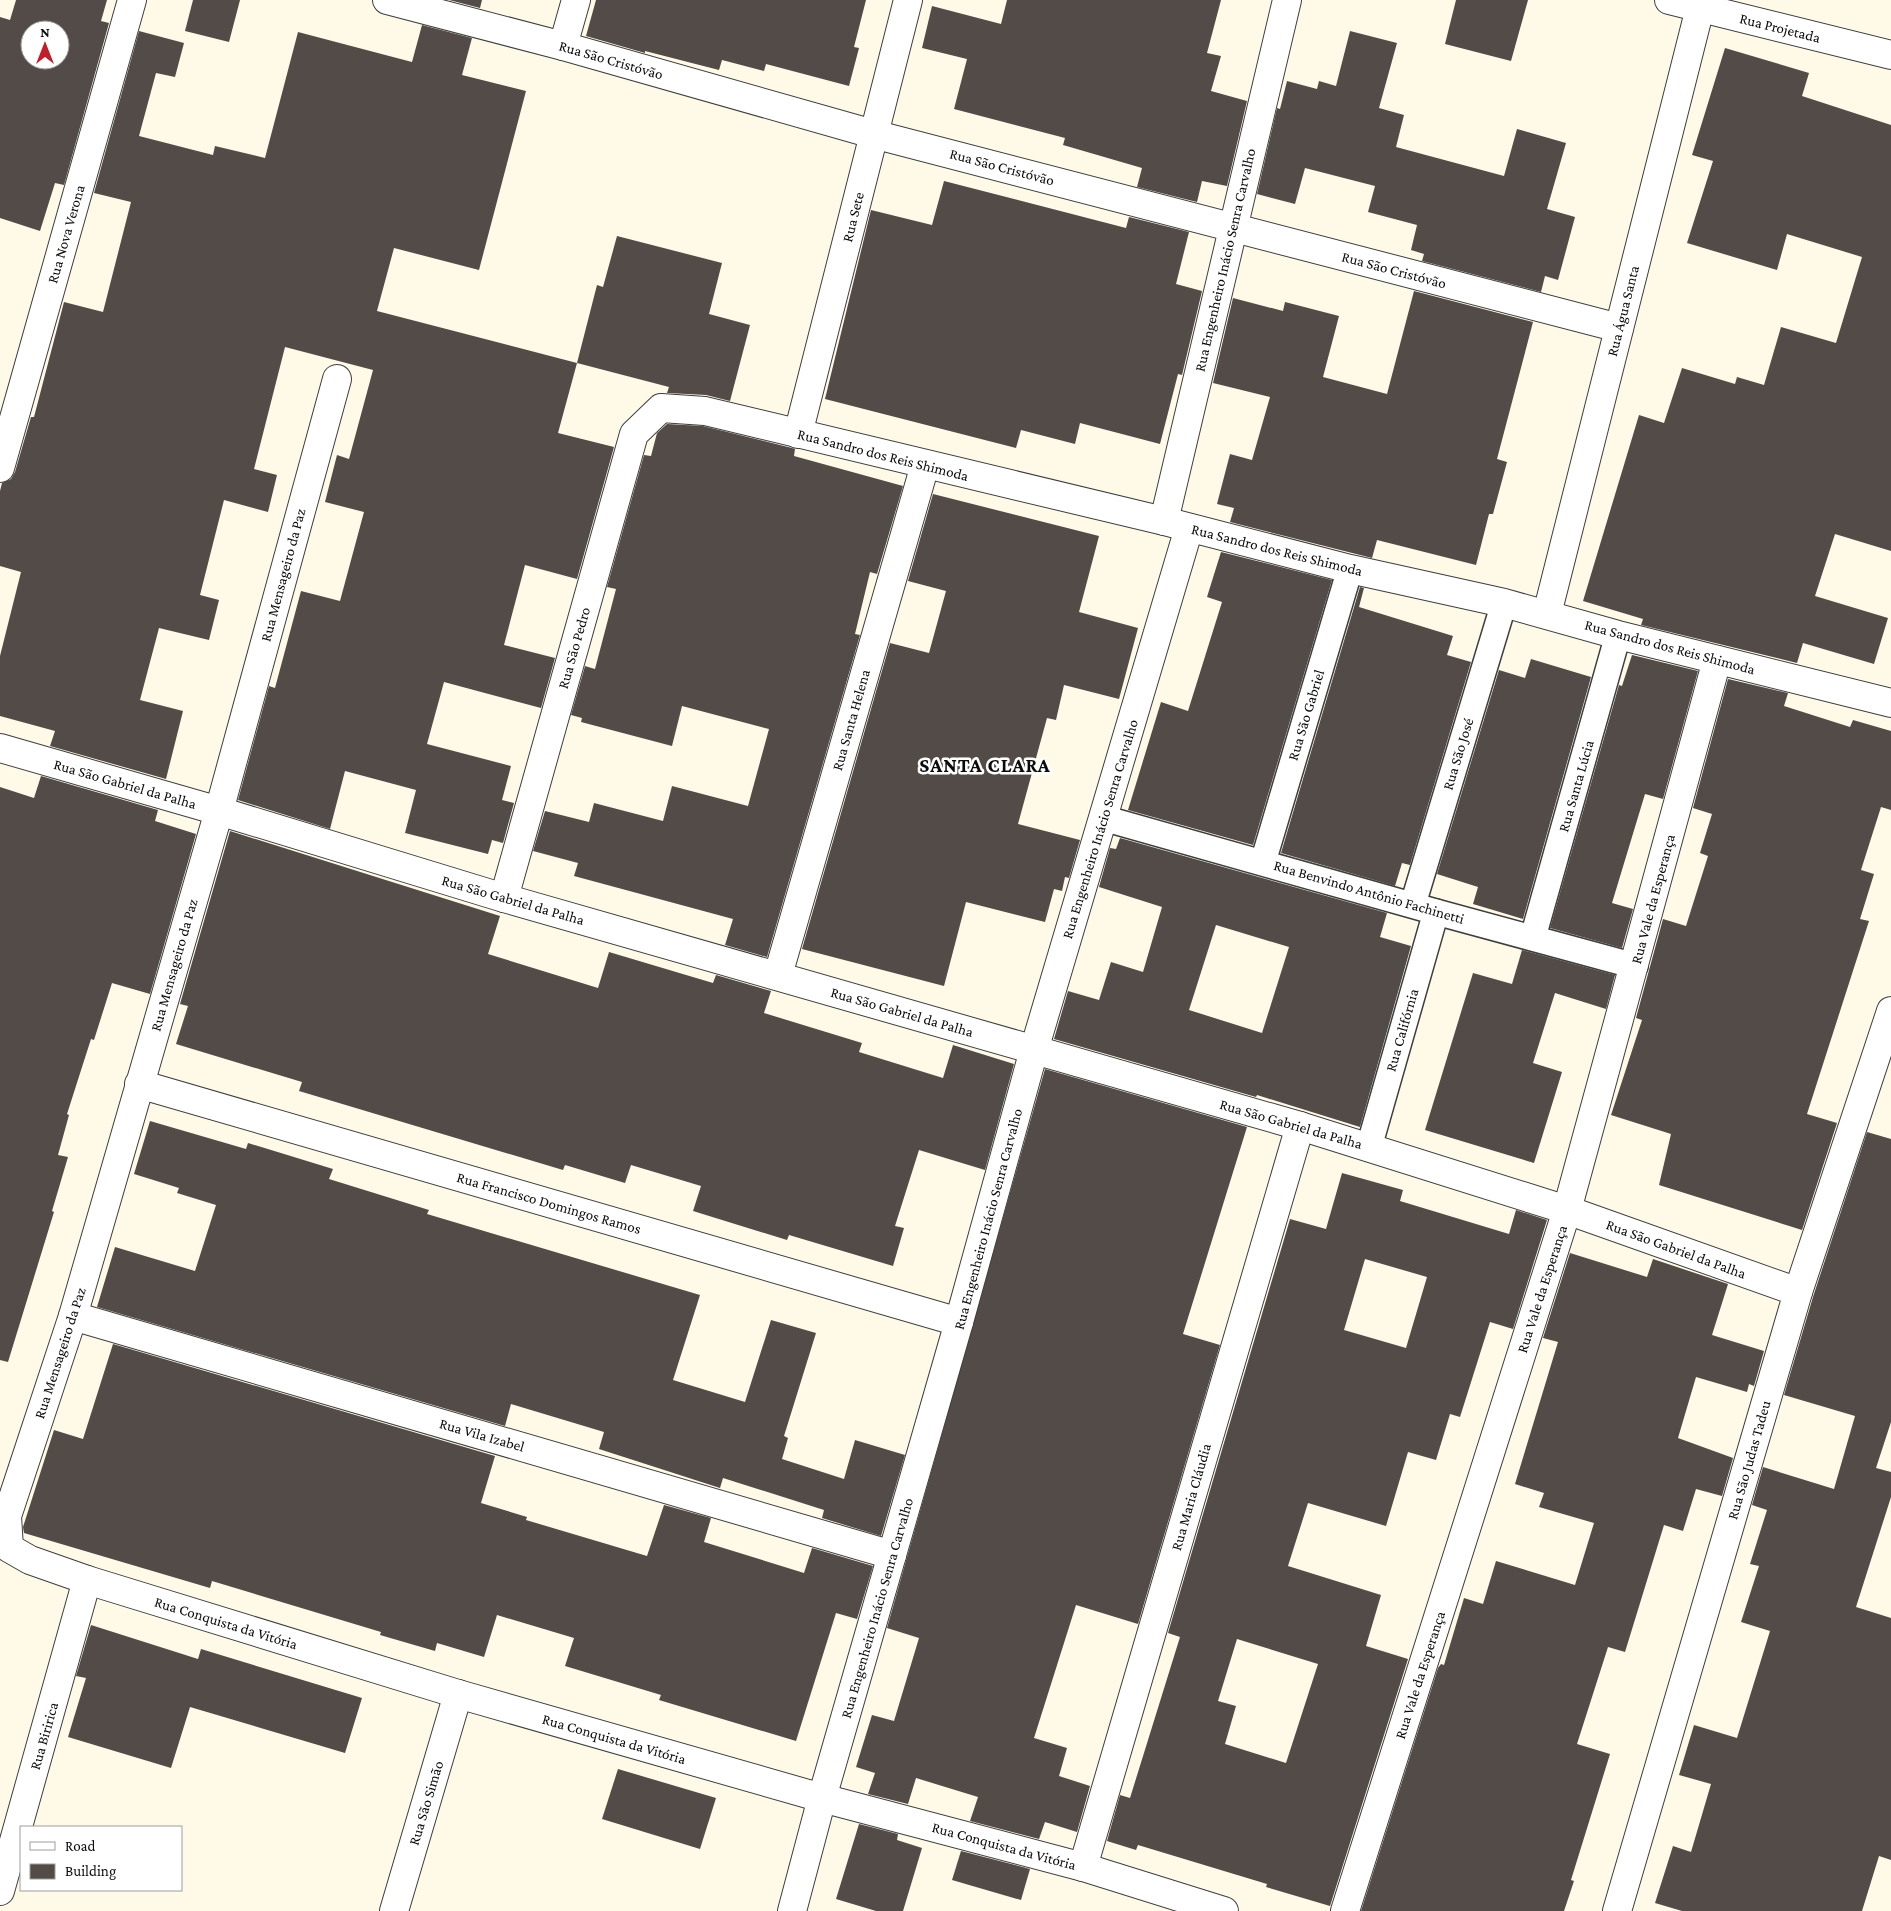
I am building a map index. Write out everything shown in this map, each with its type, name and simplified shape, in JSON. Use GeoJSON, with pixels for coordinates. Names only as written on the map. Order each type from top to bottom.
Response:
{"type":"FeatureCollection","features":[{"type":"Feature","properties":{"kind":"street","name":"Rua Nova Verona"},"geometry":{"type":"LineString","coordinates":[[0,468],[132,0]]}},
{"type":"Feature","properties":{"kind":"street","name":"Rua São Cristóvão"},"geometry":{"type":"LineString","coordinates":[[387,0],[563,46],[873,134],[1619,328]]}},
{"type":"Feature","properties":{"kind":"street"},"geometry":{"type":"LineString","coordinates":[[563,46],[576,0]]}},
{"type":"Feature","properties":{"kind":"street","name":"Rua Sete"},"geometry":{"type":"LineString","coordinates":[[798,434],[908,0]]}},
{"type":"Feature","properties":{"kind":"street","name":"Rua Engenheiro Inácio Senra Carvalho"},"geometry":{"type":"LineString","coordinates":[[792,1911],[822,1798],[960,1322],[1034,1050],[1103,818],[1177,524],[1233,228],[1287,0]]}},
{"type":"Feature","properties":{"kind":"street","name":"Rua Projetada"},"geometry":{"type":"LineString","coordinates":[[1669,0],[1891,55]]}},
{"type":"Feature","properties":{"kind":"street","name":"Rua Água Santa"},"geometry":{"type":"LineString","coordinates":[[1547,614],[1700,8]]}},
{"type":"Feature","properties":{"kind":"street","name":"Rua Mensageiro da Paz"},"geometry":{"type":"LineString","coordinates":[[9,1548],[7,1516],[73,1316],[219,811],[336,379]]}},
{"type":"Feature","properties":{"kind":"street","name":"Rua Sandro dos Reis Shimoda"},"geometry":{"type":"LineString","coordinates":[[661,408],[705,411],[1177,524],[1350,569],[1504,603],[1618,635],[1891,703]]}},
{"type":"Feature","properties":{"kind":"street","name":"Rua São Pedro"},"geometry":{"type":"LineString","coordinates":[[504,898],[634,434],[661,408]]}},
{"type":"Feature","properties":{"kind":"street","name":"Rua Santa Helena"},"geometry":{"type":"LineString","coordinates":[[778,976],[925,465]]}},
{"type":"Feature","properties":{"kind":"street","name":"Rua Vale da Esperança"},"geometry":{"type":"LineString","coordinates":[[1345,1911],[1567,1210],[1717,660]]}},
{"type":"Feature","properties":{"kind":"street","name":"Rua São Gabriel da Palha"},"geometry":{"type":"LineString","coordinates":[[0,748],[219,811],[504,898],[1300,1126],[1567,1210],[1798,1292]]}},
{"type":"Feature","properties":{"kind":"street","name":"Rua São Judas Tadeu"},"geometry":{"type":"LineString","coordinates":[[1617,1911],[1798,1292],[1891,1011]]}},
{"type":"Feature","properties":{"kind":"street","name":"Rua Francisco Domingos Ramos"},"geometry":{"type":"LineString","coordinates":[[139,1084],[960,1322]]}},
{"type":"Feature","properties":{"kind":"street","name":"Rua Maria Cláudia"},"geometry":{"type":"LineString","coordinates":[[1083,1867],[1300,1126]]}},
{"type":"Feature","properties":{"kind":"street","name":"Rua Vila Izabel"},"geometry":{"type":"LineString","coordinates":[[73,1316],[892,1555]]}},
{"type":"Feature","properties":{"kind":"street","name":"Rua Conquista da Vitória"},"geometry":{"type":"LineString","coordinates":[[9,1548],[30,1560],[87,1580],[458,1694],[822,1798],[1083,1867],[1197,1907],[1224,1911]]}},
{"type":"Feature","properties":{"kind":"street","name":"Rua Biririca"},"geometry":{"type":"LineString","coordinates":[[0,1891],[87,1580]]}},
{"type":"Feature","properties":{"kind":"street","name":"Rua São Simão"},"geometry":{"type":"LineString","coordinates":[[394,1911],[458,1694]]}},
{"type":"Feature","properties":{"kind":"lane","name":"Rua São Gabriel"},"geometry":{"type":"LineString","coordinates":[[1263,862],[1350,569]]}},
{"type":"Feature","properties":{"kind":"lane","name":"Rua São José"},"geometry":{"type":"LineString","coordinates":[[1413,904],[1504,603]]}},
{"type":"Feature","properties":{"kind":"lane","name":"Rua Santa Lúcia"},"geometry":{"type":"LineString","coordinates":[[1533,937],[1618,635]]}},
{"type":"Feature","properties":{"kind":"lane","name":"Rua Benvindo Antônio Fachinetti"},"geometry":{"type":"LineString","coordinates":[[1103,818],[1635,966]]}},
{"type":"Feature","properties":{"kind":"lane","name":"Rua Califórnia"},"geometry":{"type":"LineString","coordinates":[[1369,1147],[1436,912]]}},
{"type":"Feature","properties":{"kind":"building"},"geometry":{"type":"Polygon","coordinates":[[[16,0],[107,0],[101,21],[109,23],[64,185],[55,183],[40,231],[0,218],[0,17],[10,20],[16,0]]]}},
{"type":"Feature","properties":{"kind":"building"},"geometry":{"type":"Polygon","coordinates":[[[193,0],[240,0],[229,42],[185,31],[193,0]]]}},
{"type":"Feature","properties":{"kind":"building"},"geometry":{"type":"Polygon","coordinates":[[[449,0],[482,0],[480,8],[449,0]]]}},
{"type":"Feature","properties":{"kind":"building"},"geometry":{"type":"Polygon","coordinates":[[[596,0],[866,0],[854,47],[859,48],[849,86],[766,64],[764,71],[722,60],[719,70],[645,51],[645,53],[586,36],[596,0]]]}},
{"type":"Feature","properties":{"kind":"building"},"geometry":{"type":"Polygon","coordinates":[[[1007,0],[1221,0],[1207,53],[1221,56],[1211,91],[1247,101],[1227,186],[1202,181],[1197,202],[1137,187],[1142,168],[1063,145],[1065,138],[954,109],[967,59],[922,48],[932,6],[1001,24],[1007,0]]]}},
{"type":"Feature","properties":{"kind":"building"},"geometry":{"type":"Polygon","coordinates":[[[1456,0],[1528,0],[1511,61],[1445,44],[1456,0]]]}},
{"type":"Feature","properties":{"kind":"building"},"geometry":{"type":"Polygon","coordinates":[[[422,25],[472,38],[462,75],[526,91],[479,270],[394,248],[377,311],[577,363],[558,433],[614,447],[577,579],[525,565],[504,645],[555,658],[541,708],[444,682],[427,744],[511,766],[502,800],[514,803],[503,843],[492,840],[488,854],[405,833],[416,790],[345,771],[330,829],[238,800],[269,686],[275,688],[301,591],[340,601],[364,512],[325,502],[337,455],[349,459],[373,370],[285,347],[254,469],[277,475],[268,512],[224,500],[200,595],[219,600],[209,640],[159,628],[140,700],[183,711],[166,779],[50,746],[55,731],[0,716],[0,656],[21,572],[0,566],[0,491],[2,483],[11,479],[15,472],[31,417],[34,417],[64,302],[103,312],[131,202],[94,193],[139,31],[184,43],[175,77],[156,73],[139,136],[213,155],[215,146],[265,158],[298,32],[412,62],[422,25]]]}},
{"type":"Feature","properties":{"kind":"building"},"geometry":{"type":"Polygon","coordinates":[[[1350,31],[1397,43],[1379,108],[1404,115],[1396,147],[1504,176],[1517,129],[1566,143],[1547,209],[1575,217],[1558,280],[1545,276],[1541,292],[1422,261],[1424,254],[1411,250],[1417,225],[1368,212],[1375,186],[1305,168],[1295,204],[1257,194],[1277,108],[1280,109],[1287,81],[1317,89],[1319,81],[1336,86],[1350,31]]]}},
{"type":"Feature","properties":{"kind":"building"},"geometry":{"type":"Polygon","coordinates":[[[1725,48],[1809,73],[1802,96],[1891,125],[1891,551],[1835,534],[1815,596],[1888,618],[1874,664],[1803,643],[1797,663],[1641,625],[1643,619],[1583,601],[1639,415],[1664,423],[1682,368],[1735,384],[1737,377],[1764,385],[1781,327],[1836,343],[1862,257],[1787,234],[1777,270],[1687,243],[1713,161],[1692,155],[1725,48]]]}},
{"type":"Feature","properties":{"kind":"building"},"geometry":{"type":"Polygon","coordinates":[[[944,181],[1126,228],[1129,217],[1189,232],[1176,284],[1202,291],[1182,375],[1178,374],[1160,444],[1080,423],[1075,444],[1021,430],[1016,448],[825,399],[871,210],[932,225],[944,181]]]}},
{"type":"Feature","properties":{"kind":"building"},"geometry":{"type":"Polygon","coordinates":[[[617,236],[722,263],[709,314],[750,325],[730,401],[706,395],[667,393],[669,387],[577,363],[597,285],[603,287],[617,236]]]}},
{"type":"Feature","properties":{"kind":"building"},"geometry":{"type":"Polygon","coordinates":[[[1414,291],[1533,322],[1497,459],[1507,462],[1493,514],[1489,514],[1476,565],[1377,540],[1372,558],[1230,522],[1234,508],[1217,504],[1230,454],[1252,460],[1270,397],[1213,383],[1233,298],[1283,311],[1285,302],[1339,316],[1323,377],[1387,394],[1414,291]]]}},
{"type":"Feature","properties":{"kind":"building"},"geometry":{"type":"Polygon","coordinates":[[[667,424],[703,426],[792,448],[795,449],[794,456],[903,486],[877,574],[870,572],[855,634],[860,635],[767,957],[725,945],[733,919],[574,876],[578,863],[533,851],[545,811],[589,822],[594,803],[663,821],[672,786],[748,806],[769,729],[682,706],[672,746],[581,722],[582,718],[571,715],[585,666],[595,669],[616,589],[607,587],[644,455],[651,456],[657,433],[667,424]]]}},
{"type":"Feature","properties":{"kind":"building"},"geometry":{"type":"Polygon","coordinates":[[[933,494],[1099,536],[1079,612],[1138,628],[1119,699],[1064,685],[1056,720],[1047,718],[1018,824],[1080,840],[1069,878],[1065,877],[1062,891],[1054,889],[1045,922],[966,902],[944,986],[802,949],[890,643],[929,653],[946,591],[908,581],[933,494]]]}},
{"type":"Feature","properties":{"kind":"building"},"geometry":{"type":"Polygon","coordinates":[[[1221,552],[1332,580],[1253,845],[1128,810],[1161,702],[1188,711],[1222,602],[1207,597],[1221,552]]]}},
{"type":"Feature","properties":{"kind":"building"},"geometry":{"type":"Polygon","coordinates":[[[1360,587],[1364,588],[1359,607],[1453,636],[1447,655],[1471,662],[1410,865],[1402,863],[1395,886],[1281,853],[1360,587]]]}},
{"type":"Feature","properties":{"kind":"building"},"geometry":{"type":"Polygon","coordinates":[[[1632,655],[1698,671],[1663,799],[1645,794],[1612,903],[1633,909],[1622,948],[1550,928],[1619,685],[1622,686],[1632,655]]]}},
{"type":"Feature","properties":{"kind":"building"},"geometry":{"type":"Polygon","coordinates":[[[1531,659],[1591,677],[1523,919],[1473,904],[1478,887],[1437,874],[1499,670],[1525,678],[1531,659]]]}},
{"type":"Feature","properties":{"kind":"building"},"geometry":{"type":"Polygon","coordinates":[[[1728,679],[1788,693],[1784,706],[1850,727],[1853,720],[1891,731],[1891,810],[1881,807],[1861,870],[1874,874],[1860,919],[1869,921],[1807,1114],[1837,1123],[1802,1230],[1659,1185],[1671,1134],[1611,1115],[1642,1020],[1636,1018],[1663,919],[1686,926],[1708,856],[1700,853],[1712,814],[1693,808],[1728,679]]]}},
{"type":"Feature","properties":{"kind":"building"},"geometry":{"type":"Polygon","coordinates":[[[41,776],[158,810],[155,821],[196,834],[150,994],[112,983],[94,1040],[91,1039],[67,1114],[69,1115],[58,1155],[68,1157],[52,1211],[54,1212],[8,1362],[0,1360],[0,787],[34,798],[41,776]]]}},
{"type":"Feature","properties":{"kind":"building"},"geometry":{"type":"Polygon","coordinates":[[[230,831],[500,916],[488,954],[598,988],[609,952],[713,983],[716,975],[771,991],[764,1013],[862,1043],[859,1052],[943,1078],[953,1045],[1014,1064],[985,1170],[919,1150],[895,1226],[904,1228],[893,1266],[789,1235],[787,1240],[693,1211],[701,1186],[631,1165],[625,1183],[565,1165],[563,1170],[299,1091],[302,1082],[176,1044],[188,1006],[180,1004],[230,831]]]}},
{"type":"Feature","properties":{"kind":"building"},"geometry":{"type":"Polygon","coordinates":[[[1120,838],[1387,913],[1380,937],[1411,946],[1360,1127],[1257,1095],[1256,1097],[1054,1039],[1068,991],[1099,1000],[1111,962],[1143,972],[1162,907],[1099,887],[1110,848],[1116,849],[1120,838]],[[1216,925],[1189,1010],[1262,1033],[1289,947],[1216,925]]]}},
{"type":"Feature","properties":{"kind":"building"},"geometry":{"type":"Polygon","coordinates":[[[1522,950],[1615,975],[1606,1009],[1555,993],[1533,1063],[1562,1072],[1534,1163],[1425,1130],[1473,973],[1512,984],[1522,950]]]}},
{"type":"Feature","properties":{"kind":"building"},"geometry":{"type":"Polygon","coordinates":[[[1045,1069],[1247,1127],[1183,1334],[1220,1345],[1138,1624],[1076,1605],[1034,1738],[1067,1748],[1059,1776],[1090,1786],[1077,1832],[1045,1822],[1039,1839],[970,1821],[978,1797],[916,1778],[908,1804],[868,1794],[875,1773],[856,1767],[872,1715],[894,1721],[919,1638],[887,1628],[1045,1069]]]}},
{"type":"Feature","properties":{"kind":"building"},"geometry":{"type":"Polygon","coordinates":[[[150,1121],[246,1149],[248,1143],[333,1169],[329,1179],[429,1210],[427,1214],[700,1295],[673,1380],[745,1402],[771,1320],[816,1333],[784,1436],[788,1438],[782,1459],[844,1479],[855,1440],[905,1455],[881,1536],[822,1518],[824,1510],[723,1478],[720,1488],[599,1449],[604,1432],[511,1404],[505,1426],[97,1307],[115,1247],[195,1271],[216,1205],[177,1193],[179,1188],[134,1174],[150,1121]]]}},
{"type":"Feature","properties":{"kind":"building"},"geometry":{"type":"Polygon","coordinates":[[[1867,1132],[1891,1139],[1891,1422],[1876,1468],[1891,1472],[1891,1497],[1856,1607],[1891,1618],[1891,1860],[1879,1856],[1862,1911],[1682,1911],[1655,1903],[1673,1846],[1691,1852],[1711,1784],[1679,1775],[1694,1725],[1737,1738],[1770,1631],[1741,1622],[1759,1566],[1750,1564],[1767,1510],[1752,1505],[1763,1467],[1834,1489],[1855,1416],[1784,1395],[1813,1297],[1867,1132]]]}},
{"type":"Feature","properties":{"kind":"building"},"geometry":{"type":"Polygon","coordinates":[[[1342,1173],[1403,1190],[1400,1201],[1509,1234],[1516,1210],[1547,1220],[1513,1329],[1490,1322],[1460,1417],[1450,1414],[1436,1460],[1408,1452],[1386,1526],[1308,1503],[1288,1566],[1381,1595],[1366,1646],[1408,1659],[1330,1906],[1266,1887],[1267,1884],[1138,1845],[1136,1850],[1107,1841],[1120,1795],[1130,1798],[1180,1637],[1168,1633],[1290,1219],[1326,1229],[1342,1173]],[[1365,1259],[1344,1330],[1406,1348],[1427,1277],[1365,1259]],[[1237,1639],[1218,1701],[1236,1706],[1225,1744],[1286,1763],[1318,1664],[1237,1639]]]}},
{"type":"Feature","properties":{"kind":"building"},"geometry":{"type":"Polygon","coordinates":[[[1570,1253],[1647,1277],[1653,1259],[1728,1284],[1712,1335],[1764,1351],[1754,1386],[1749,1384],[1747,1392],[1696,1377],[1678,1438],[1733,1458],[1722,1496],[1696,1489],[1683,1531],[1664,1525],[1625,1652],[1608,1647],[1577,1744],[1610,1754],[1571,1880],[1574,1881],[1564,1911],[1361,1911],[1438,1668],[1441,1664],[1444,1665],[1464,1598],[1483,1604],[1496,1561],[1575,1585],[1594,1523],[1539,1507],[1544,1493],[1515,1484],[1558,1342],[1543,1338],[1570,1253]]]}},
{"type":"Feature","properties":{"kind":"building"},"geometry":{"type":"Polygon","coordinates":[[[113,1344],[495,1456],[481,1503],[527,1517],[526,1520],[647,1556],[664,1505],[711,1518],[704,1542],[804,1573],[812,1548],[873,1566],[857,1619],[836,1613],[796,1741],[659,1700],[661,1695],[565,1666],[574,1638],[497,1615],[484,1657],[437,1643],[435,1651],[380,1635],[381,1632],[212,1581],[210,1588],[24,1533],[23,1527],[54,1430],[83,1439],[113,1344]]]}},
{"type":"Feature","properties":{"kind":"building"},"geometry":{"type":"Polygon","coordinates":[[[91,1625],[198,1659],[201,1649],[362,1698],[345,1753],[190,1707],[171,1768],[68,1737],[86,1678],[76,1676],[91,1625]]]}},
{"type":"Feature","properties":{"kind":"building"},"geometry":{"type":"Polygon","coordinates":[[[618,1769],[716,1798],[700,1849],[602,1819],[618,1769]]]}},
{"type":"Feature","properties":{"kind":"building"},"geometry":{"type":"Polygon","coordinates":[[[859,1824],[898,1834],[897,1840],[922,1848],[903,1911],[876,1911],[836,1899],[859,1824]]]}},
{"type":"Feature","properties":{"kind":"building"},"geometry":{"type":"Polygon","coordinates":[[[961,1851],[1030,1869],[1021,1900],[952,1880],[961,1851]]]}},
{"type":"Feature","properties":{"kind":"district","name":"SANTA CLARA"},"geometry":{"type":"Point","coordinates":[985,765]}}]}
